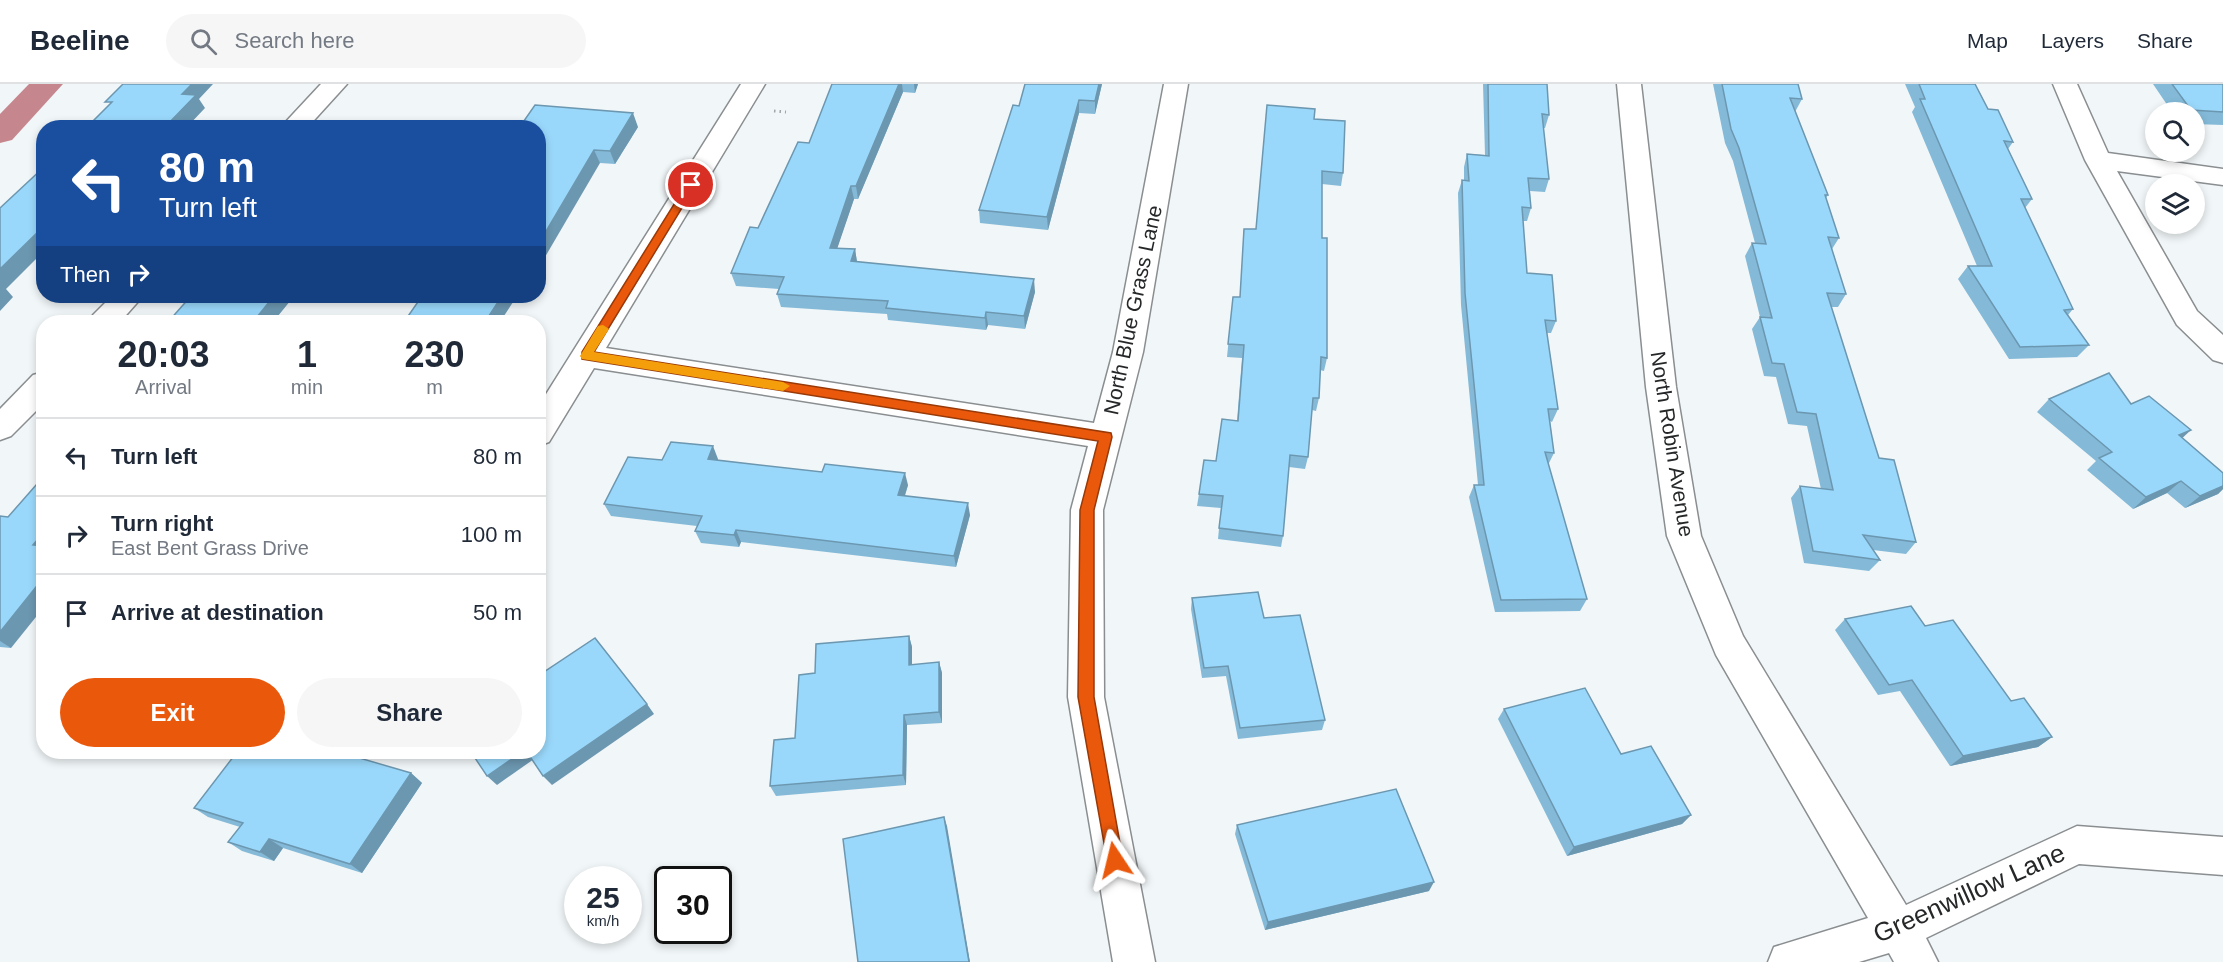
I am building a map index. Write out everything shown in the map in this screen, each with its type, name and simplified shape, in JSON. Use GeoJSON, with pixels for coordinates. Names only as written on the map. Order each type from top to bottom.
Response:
{"type":"FeatureCollection","features":[{"type":"Feature","properties":{"kind":"street"},"geometry":{"type":"LineString","coordinates":[[300,120],[335,84]]}},
{"type":"Feature","properties":{"kind":"street"},"geometry":{"type":"LineString","coordinates":[[546,421],[753,84]]}},
{"type":"Feature","properties":{"kind":"street","name":"North Blue Grass Lane"},"geometry":{"type":"LineString","coordinates":[[1134,962],[1086,697],[1087,510],[1128,352],[1176,84]]}},
{"type":"Feature","properties":{"kind":"street","name":"North Robin Avenue"},"geometry":{"type":"LineString","coordinates":[[1629,84],[1661,387],[1684,536],[1730,644],[1907,946]]}},
{"type":"Feature","properties":{"kind":"street"},"geometry":{"type":"LineString","coordinates":[[2065,84],[2098,160],[2187,318],[2223,352]]}},
{"type":"Feature","properties":{"kind":"street"},"geometry":{"type":"LineString","coordinates":[[2098,160],[2223,177]]}},
{"type":"Feature","properties":{"kind":"street"},"geometry":{"type":"LineString","coordinates":[[110,315],[122,303]]}},
{"type":"Feature","properties":{"kind":"street"},"geometry":{"type":"LineString","coordinates":[[586,356],[1106,437]]}},
{"type":"Feature","properties":{"kind":"street"},"geometry":{"type":"LineString","coordinates":[[0,428],[36,391]]}},
{"type":"Feature","properties":{"kind":"street","name":"Greenwillow Lane"},"geometry":{"type":"LineString","coordinates":[[1789,962],[1907,946],[2077,845],[2223,856]]}},
{"type":"Feature","properties":{"kind":"path"},"geometry":{"type":"LineString","coordinates":[[773,111],[786,112]]}},
{"type":"Feature","properties":{"kind":"building"},"geometry":{"type":"Polygon","coordinates":[[[123,84],[192,84],[182,94],[196,95],[172,120],[94,120],[112,102],[105,102],[123,84]]]}},
{"type":"Feature","properties":{"kind":"building"},"geometry":{"type":"Polygon","coordinates":[[[832,84],[899,84],[856,186],[851,186],[830,248],[855,249],[851,261],[1034,279],[1024,316],[986,312],[985,318],[886,308],[888,301],[777,294],[784,277],[731,273],[750,227],[758,228],[798,142],[809,143],[832,84]]]}},
{"type":"Feature","properties":{"kind":"building"},"geometry":{"type":"Polygon","coordinates":[[[1025,84],[1099,84],[1095,101],[1079,100],[1047,217],[979,210],[1013,105],[1019,106],[1025,84]]]}},
{"type":"Feature","properties":{"kind":"building"},"geometry":{"type":"Polygon","coordinates":[[[1488,84],[1547,84],[1549,115],[1542,114],[1549,179],[1528,178],[1531,208],[1522,207],[1527,273],[1552,275],[1556,321],[1545,320],[1558,409],[1548,409],[1554,453],[1545,452],[1587,599],[1501,600],[1474,485],[1484,485],[1465,293],[1462,180],[1469,181],[1467,154],[1489,156],[1488,84]]]}},
{"type":"Feature","properties":{"kind":"building"},"geometry":{"type":"Polygon","coordinates":[[[1722,84],[1798,84],[1802,99],[1790,98],[1828,195],[1825,195],[1839,238],[1828,237],[1846,294],[1827,293],[1879,458],[1894,460],[1916,542],[1863,535],[1880,560],[1813,551],[1800,486],[1833,490],[1816,414],[1797,412],[1784,364],[1772,363],[1760,317],[1772,318],[1752,243],[1766,244],[1739,148],[1731,129],[1722,84]]]}},
{"type":"Feature","properties":{"kind":"building"},"geometry":{"type":"Polygon","coordinates":[[[1919,84],[1975,84],[1988,109],[1998,110],[2013,142],[2004,141],[2032,199],[2021,199],[2073,309],[2064,310],[2089,345],[2020,347],[1968,266],[1992,266],[1920,99],[1925,99],[1919,84]]]}},
{"type":"Feature","properties":{"kind":"building"},"geometry":{"type":"Polygon","coordinates":[[[2172,84],[2223,84],[2223,112],[2205,111],[2205,102],[2185,102],[2172,84]]]}},
{"type":"Feature","properties":{"kind":"building"},"geometry":{"type":"Polygon","coordinates":[[[535,105],[633,113],[610,151],[594,150],[546,231],[546,120],[525,120],[535,105]]]}},
{"type":"Feature","properties":{"kind":"building"},"geometry":{"type":"Polygon","coordinates":[[[1267,105],[1315,109],[1314,119],[1345,121],[1343,173],[1322,171],[1322,238],[1327,238],[1327,358],[1321,357],[1319,398],[1313,398],[1308,457],[1290,455],[1283,536],[1219,528],[1223,496],[1199,494],[1204,460],[1216,461],[1222,419],[1238,421],[1244,345],[1228,344],[1233,297],[1240,297],[1244,229],[1256,229],[1267,105]]]}},
{"type":"Feature","properties":{"kind":"building"},"geometry":{"type":"Polygon","coordinates":[[[36,174],[36,234],[0,269],[0,208],[36,174]]]}},
{"type":"Feature","properties":{"kind":"building"},"geometry":{"type":"Polygon","coordinates":[[[185,303],[268,303],[259,315],[174,315],[185,303]]]}},
{"type":"Feature","properties":{"kind":"building"},"geometry":{"type":"Polygon","coordinates":[[[417,303],[497,303],[490,315],[409,315],[417,303]]]}},
{"type":"Feature","properties":{"kind":"building"},"geometry":{"type":"Polygon","coordinates":[[[2109,373],[2131,404],[2149,396],[2191,430],[2179,435],[2223,473],[2223,486],[2200,496],[2181,481],[2146,497],[2099,458],[2112,452],[2049,399],[2109,373]]]}},
{"type":"Feature","properties":{"kind":"building"},"geometry":{"type":"Polygon","coordinates":[[[671,442],[713,446],[708,459],[822,472],[825,464],[905,473],[898,495],[968,503],[954,556],[736,530],[734,535],[695,531],[702,516],[604,504],[628,457],[662,460],[671,442]]]}},
{"type":"Feature","properties":{"kind":"building"},"geometry":{"type":"Polygon","coordinates":[[[36,485],[36,541],[33,545],[36,545],[36,587],[0,632],[0,516],[8,517],[36,485]]]}},
{"type":"Feature","properties":{"kind":"building"},"geometry":{"type":"Polygon","coordinates":[[[1258,592],[1264,618],[1300,615],[1325,720],[1240,728],[1228,666],[1204,668],[1192,598],[1258,592]]]}},
{"type":"Feature","properties":{"kind":"building"},"geometry":{"type":"Polygon","coordinates":[[[1911,606],[1925,626],[1953,620],[2011,701],[2024,698],[2052,737],[1963,756],[1912,680],[1889,685],[1845,619],[1911,606]]]}},
{"type":"Feature","properties":{"kind":"building"},"geometry":{"type":"Polygon","coordinates":[[[909,636],[909,665],[939,662],[939,712],[904,715],[903,775],[770,786],[774,740],[795,738],[799,675],[815,673],[816,644],[909,636]]]}},
{"type":"Feature","properties":{"kind":"building"},"geometry":{"type":"Polygon","coordinates":[[[595,638],[647,704],[543,776],[532,759],[546,759],[546,671],[595,638]]]}},
{"type":"Feature","properties":{"kind":"building"},"geometry":{"type":"Polygon","coordinates":[[[1585,688],[1621,754],[1651,746],[1691,815],[1574,847],[1504,709],[1585,688]]]}},
{"type":"Feature","properties":{"kind":"building"},"geometry":{"type":"Polygon","coordinates":[[[232,759],[363,759],[411,773],[350,864],[269,839],[260,852],[228,842],[243,823],[194,808],[232,759]]]}},
{"type":"Feature","properties":{"kind":"building"},"geometry":{"type":"Polygon","coordinates":[[[476,759],[512,759],[487,776],[476,759]]]}},
{"type":"Feature","properties":{"kind":"building"},"geometry":{"type":"Polygon","coordinates":[[[1396,789],[1434,882],[1268,922],[1237,825],[1396,789]]]}},
{"type":"Feature","properties":{"kind":"building"},"geometry":{"type":"Polygon","coordinates":[[[944,817],[969,962],[858,962],[843,839],[944,817]]]}},
{"type":"Feature","properties":{"kind":"waterway"},"geometry":{"type":"LineString","coordinates":[[0,133],[47,84]]}},
{"type":"Feature","properties":{"kind":"slow traffic"},"geometry":{"type":"LineString","coordinates":[[603,329],[586,356],[783,386]]}},
{"type":"Feature","properties":{"kind":"route"},"geometry":{"type":"LineString","coordinates":[[691,185],[586,356],[1106,437],[1087,510],[1086,697],[1115,860]]}}]}
